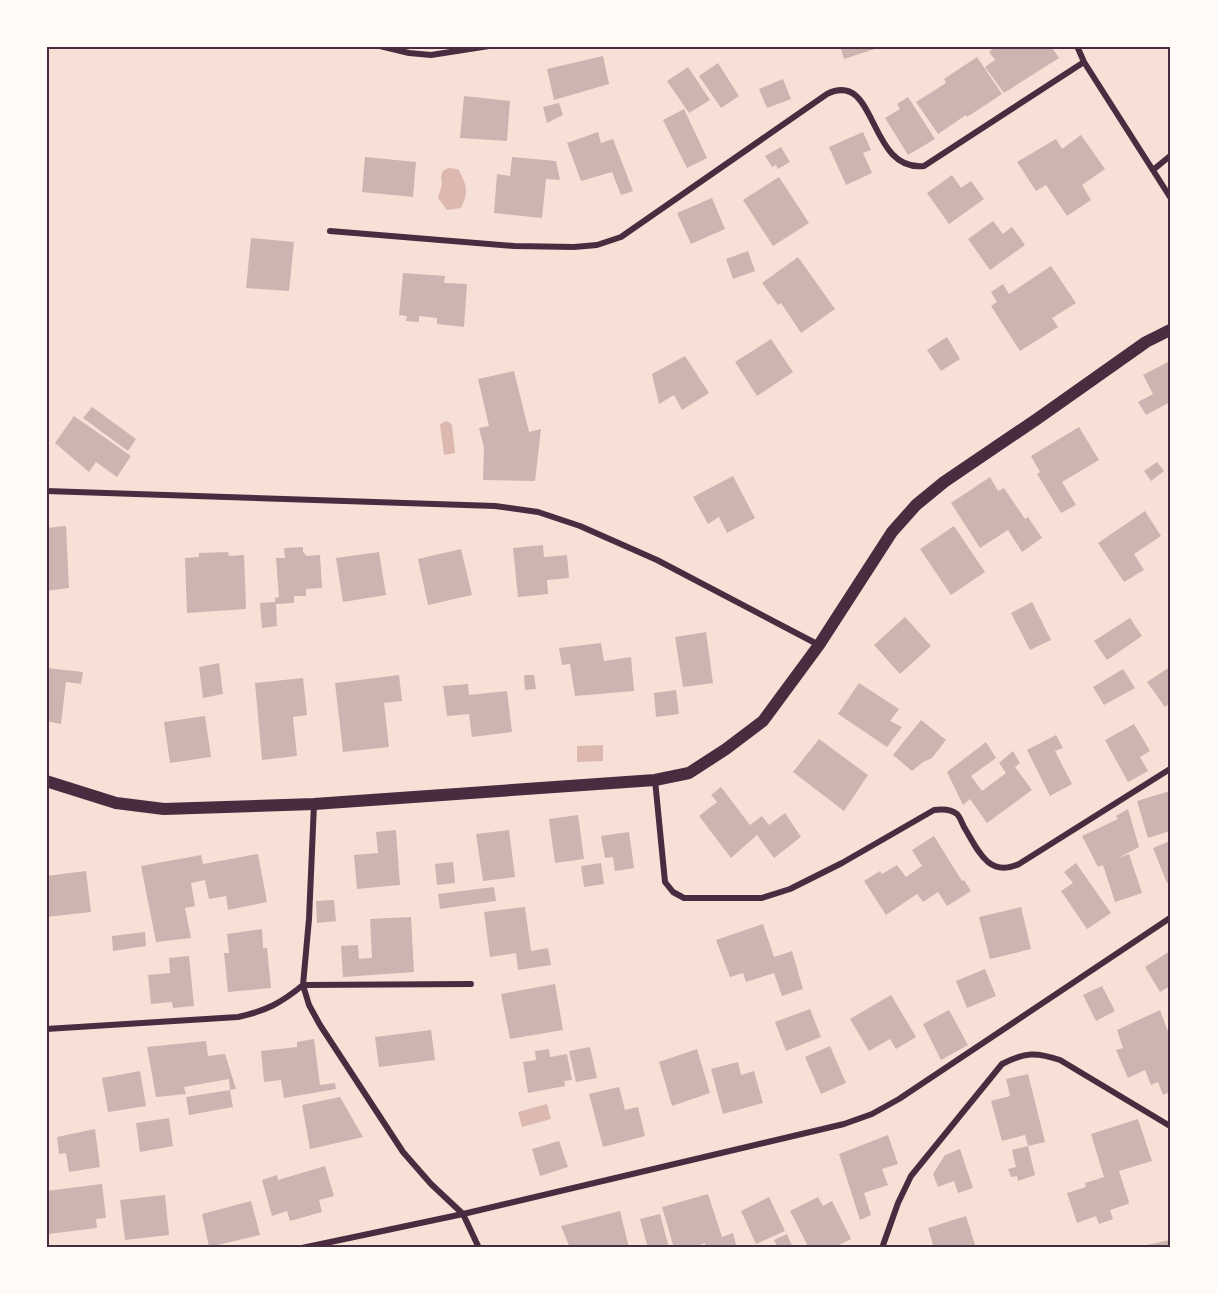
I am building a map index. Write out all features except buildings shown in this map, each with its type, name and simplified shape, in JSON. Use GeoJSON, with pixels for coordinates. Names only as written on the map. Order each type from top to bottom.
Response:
{"type":"FeatureCollection","features":[{"type":"Feature","properties":{"kind":"main road"},"geometry":{"type":"LineString","coordinates":[[46,781],[116,803],[164,809],[314,804],[655,780],[689,773],[763,721],[819,645],[892,532],[916,506],[944,482],[1146,342],[1170,330]]}},
{"type":"Feature","properties":{"kind":"street"},"geometry":{"type":"LineString","coordinates":[[380,46],[409,54],[431,55],[450,49],[489,46]]}},
{"type":"Feature","properties":{"kind":"street"},"geometry":{"type":"LineString","coordinates":[[1077,46],[1084,62],[1170,197]]}},
{"type":"Feature","properties":{"kind":"street"},"geometry":{"type":"LineString","coordinates":[[330,231],[514,246],[597,245],[621,237],[836,89],[846,89],[860,99],[887,148],[897,159],[909,166],[924,166],[1084,62]]}},
{"type":"Feature","properties":{"kind":"street"},"geometry":{"type":"LineString","coordinates":[[1153,170],[1170,156]]}},
{"type":"Feature","properties":{"kind":"street"},"geometry":{"type":"LineString","coordinates":[[46,491],[495,506],[538,512],[580,526],[657,561],[819,645]]}},
{"type":"Feature","properties":{"kind":"street"},"geometry":{"type":"LineString","coordinates":[[655,780],[665,882],[673,892],[684,898],[762,898],[790,889],[842,863],[934,810],[944,809],[956,814],[983,858],[992,866],[1002,869],[1011,868],[1170,769]]}},
{"type":"Feature","properties":{"kind":"street"},"geometry":{"type":"LineString","coordinates":[[314,804],[309,919],[303,985],[309,1005],[403,1152],[432,1185],[463,1214],[479,1248]]}},
{"type":"Feature","properties":{"kind":"street"},"geometry":{"type":"LineString","coordinates":[[302,1248],[463,1214],[844,1124],[872,1114],[899,1099],[1170,918]]}},
{"type":"Feature","properties":{"kind":"street"},"geometry":{"type":"LineString","coordinates":[[46,1029],[238,1017],[257,1013],[275,1005],[303,985],[471,984]]}},
{"type":"Feature","properties":{"kind":"street"},"geometry":{"type":"LineString","coordinates":[[882,1248],[898,1203],[911,1176],[1002,1064],[1016,1057],[1029,1053],[1043,1054],[1060,1060],[1170,1126]]}},
{"type":"Feature","properties":{"kind":"shaded area"},"geometry":{"type":"Polygon","coordinates":[[[448,168],[458,169],[465,184],[466,193],[461,208],[447,210],[438,198],[442,184],[441,176],[448,168]]]}},
{"type":"Feature","properties":{"kind":"shaded area"},"geometry":{"type":"Polygon","coordinates":[[[445,421],[452,425],[455,453],[444,455],[440,425],[445,421]]]}},
{"type":"Feature","properties":{"kind":"shaded area"},"geometry":{"type":"Polygon","coordinates":[[[603,745],[603,761],[577,762],[577,746],[603,745]]]}},
{"type":"Feature","properties":{"kind":"shaded area"},"geometry":{"type":"Polygon","coordinates":[[[547,1104],[551,1119],[522,1127],[518,1112],[547,1104]]]}}]}
